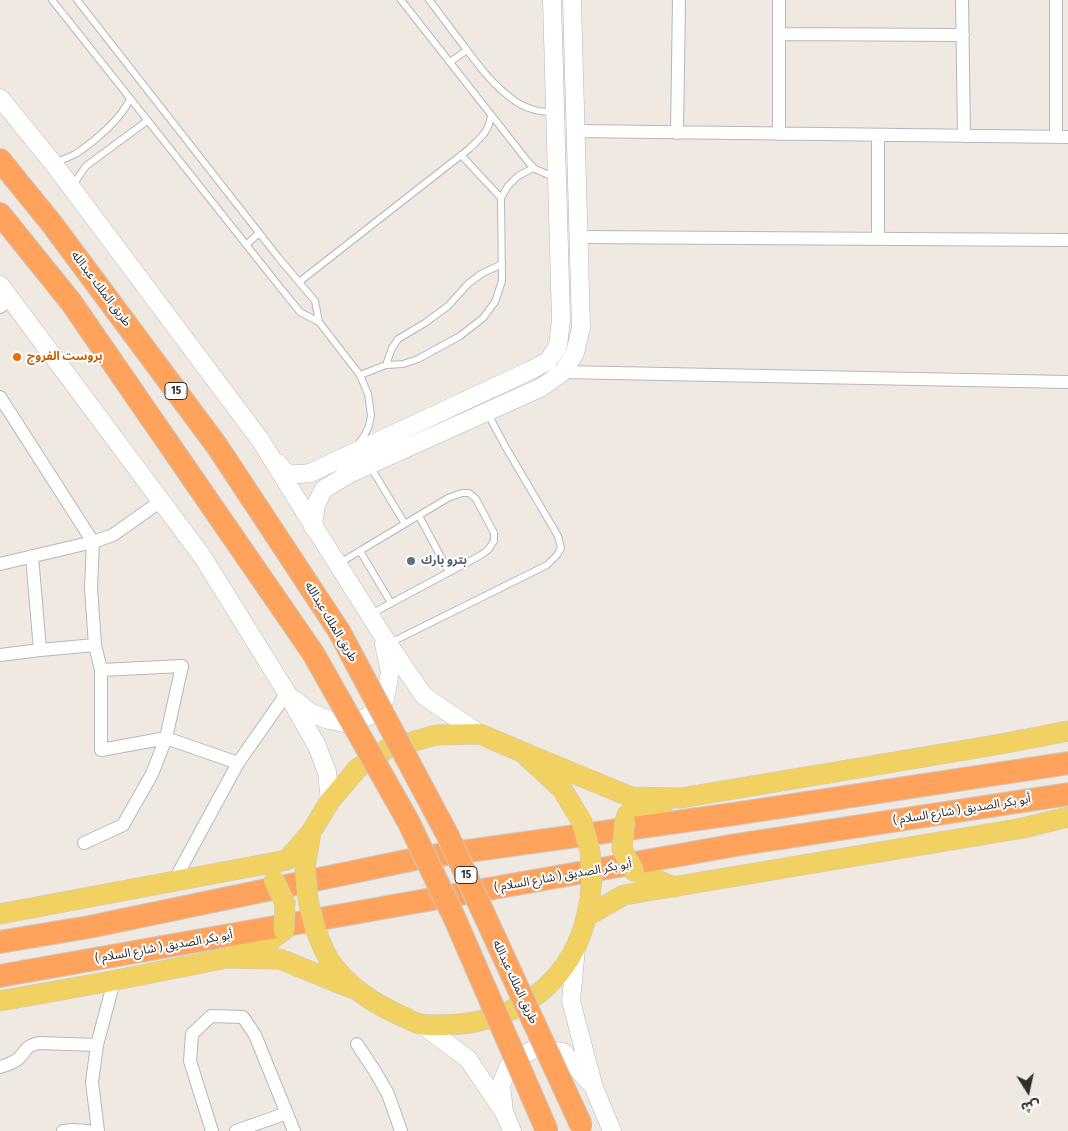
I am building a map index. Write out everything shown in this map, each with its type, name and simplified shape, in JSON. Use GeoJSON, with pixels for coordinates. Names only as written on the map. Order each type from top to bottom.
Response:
{"type":"FeatureCollection","features":[{"type":"Feature","properties":{"kind":"highway","name":"طريق الملك عبدالله"},"geometry":{"type":"LineString","coordinates":[[0,160],[52,224],[217,446],[339,632],[448,836],[582,1128]]}},
{"type":"Feature","properties":{"kind":"highway","name":"15"},"geometry":{"type":"LineString","coordinates":[[0,214],[71,302],[313,653],[408,821],[454,919],[547,1131]]}},
{"type":"Feature","properties":{"kind":"highway"},"geometry":{"type":"LineString","coordinates":[[0,942],[88,927],[425,856],[734,814],[1068,764]]}},
{"type":"Feature","properties":{"kind":"highway","name":"( شارع السلام ) أبو بكر الصديق"},"geometry":{"type":"LineString","coordinates":[[0,976],[736,845],[1068,794]]}},
{"type":"Feature","properties":{"kind":"main road"},"geometry":{"type":"LineString","coordinates":[[313,527],[316,504],[324,490],[349,474],[542,386],[563,372],[576,354],[581,328],[572,0]]}},
{"type":"Feature","properties":{"kind":"main road"},"geometry":{"type":"LineString","coordinates":[[0,98],[53,163],[284,471],[294,475],[310,473],[529,371],[548,361],[558,346],[561,320],[552,1]]}},
{"type":"Feature","properties":{"kind":"main road"},"geometry":{"type":"LineString","coordinates":[[4,296],[202,556],[287,693],[317,746],[327,772],[330,801]]}},
{"type":"Feature","properties":{"kind":"main road"},"geometry":{"type":"LineString","coordinates":[[261,441],[385,642],[424,696],[480,734],[631,797],[680,798]]}},
{"type":"Feature","properties":{"kind":"main road"},"geometry":{"type":"LineString","coordinates":[[287,693],[311,713],[329,720],[349,724],[369,716],[385,699],[390,672],[385,642]]}},
{"type":"Feature","properties":{"kind":"main road"},"geometry":{"type":"LineString","coordinates":[[674,887],[634,871],[622,849],[627,815],[680,798],[1002,744],[1068,731]]}},
{"type":"Feature","properties":{"kind":"main road"},"geometry":{"type":"LineString","coordinates":[[0,914],[287,860],[311,832],[330,801],[358,768],[387,750],[436,735],[480,734]]}},
{"type":"Feature","properties":{"kind":"main road"},"geometry":{"type":"LineString","coordinates":[[522,752],[562,789],[582,822],[590,851],[592,878],[589,906],[576,948],[571,1001],[594,1088],[612,1131]]}},
{"type":"Feature","properties":{"kind":"main road"},"geometry":{"type":"LineString","coordinates":[[589,906],[624,895],[1023,828],[1068,817]]}},
{"type":"Feature","properties":{"kind":"main road"},"geometry":{"type":"LineString","coordinates":[[311,832],[305,868],[308,900],[316,931],[332,964],[356,990]]}},
{"type":"Feature","properties":{"kind":"main road"},"geometry":{"type":"LineString","coordinates":[[0,1001],[114,981],[227,958],[268,942],[284,930],[285,903],[274,880],[266,875],[245,868]]}},
{"type":"Feature","properties":{"kind":"main road"},"geometry":{"type":"LineString","coordinates":[[420,1024],[455,1026],[480,1021],[512,1011],[547,987],[558,976],[576,948]]}},
{"type":"Feature","properties":{"kind":"main road"},"geometry":{"type":"LineString","coordinates":[[227,958],[280,959],[356,990],[388,1011],[420,1024],[468,1059],[504,1112],[512,1131]]}},
{"type":"Feature","properties":{"kind":"main road"},"geometry":{"type":"LineString","coordinates":[[504,1112],[502,1085],[510,1063],[534,1049],[563,1052],[594,1088]]}},
{"type":"Feature","properties":{"kind":"street"},"geometry":{"type":"LineString","coordinates":[[677,133],[679,0]]}},
{"type":"Feature","properties":{"kind":"street"},"geometry":{"type":"LineString","coordinates":[[779,0],[779,134]]}},
{"type":"Feature","properties":{"kind":"street"},"geometry":{"type":"LineString","coordinates":[[962,0],[964,136]]}},
{"type":"Feature","properties":{"kind":"street"},"geometry":{"type":"LineString","coordinates":[[575,132],[1062,137],[1056,0]]}},
{"type":"Feature","properties":{"kind":"street"},"geometry":{"type":"LineString","coordinates":[[779,34],[963,35]]}},
{"type":"Feature","properties":{"kind":"street"},"geometry":{"type":"LineString","coordinates":[[878,135],[878,239]]}},
{"type":"Feature","properties":{"kind":"street"},"geometry":{"type":"LineString","coordinates":[[578,237],[1068,240]]}},
{"type":"Feature","properties":{"kind":"street"},"geometry":{"type":"LineString","coordinates":[[563,372],[1068,382]]}},
{"type":"Feature","properties":{"kind":"street"},"geometry":{"type":"LineString","coordinates":[[0,398],[4,414],[93,542],[90,588],[95,646],[101,670],[101,750],[166,738],[238,763]]}},
{"type":"Feature","properties":{"kind":"street"},"geometry":{"type":"LineString","coordinates":[[0,564],[93,542],[113,535],[161,501]]}},
{"type":"Feature","properties":{"kind":"street"},"geometry":{"type":"LineString","coordinates":[[32,556],[40,650]]}},
{"type":"Feature","properties":{"kind":"street"},"geometry":{"type":"LineString","coordinates":[[0,655],[95,646]]}},
{"type":"Feature","properties":{"kind":"street"},"geometry":{"type":"LineString","coordinates":[[84,844],[123,825],[152,774],[166,738],[182,666],[101,670]]}},
{"type":"Feature","properties":{"kind":"street"},"geometry":{"type":"LineString","coordinates":[[174,881],[238,763],[287,693]]}},
{"type":"Feature","properties":{"kind":"street"},"geometry":{"type":"LineString","coordinates":[[1023,828],[1068,821]]}},
{"type":"Feature","properties":{"kind":"street"},"geometry":{"type":"LineString","coordinates":[[98,1131],[92,1082],[97,1045],[114,981]]}},
{"type":"Feature","properties":{"kind":"street"},"geometry":{"type":"LineString","coordinates":[[212,1131],[190,1061],[192,1034],[210,1016],[243,1017],[255,1035],[294,1131]]}},
{"type":"Feature","properties":{"kind":"street"},"geometry":{"type":"LineString","coordinates":[[357,1044],[388,1094],[401,1131]]}},
{"type":"Feature","properties":{"kind":"street"},"geometry":{"type":"LineString","coordinates":[[0,1067],[18,1060],[30,1045],[97,1045]]}},
{"type":"Feature","properties":{"kind":"street"},"geometry":{"type":"LineString","coordinates":[[236,1131],[286,1113]]}},
{"type":"Feature","properties":{"kind":"street"},"geometry":{"type":"LineString","coordinates":[[63,1131],[88,1131]]}},
{"type":"Feature","properties":{"kind":"lane"},"geometry":{"type":"LineString","coordinates":[[52,0],[300,312],[319,322],[360,375],[368,394],[371,415],[367,431],[352,453]]}},
{"type":"Feature","properties":{"kind":"lane"},"geometry":{"type":"LineString","coordinates":[[77,0],[259,233],[315,301],[319,322]]}},
{"type":"Feature","properties":{"kind":"lane"},"geometry":{"type":"LineString","coordinates":[[401,0],[533,168],[557,179]]}},
{"type":"Feature","properties":{"kind":"lane"},"geometry":{"type":"LineString","coordinates":[[429,0],[480,68],[512,99],[536,110],[548,112],[555,110]]}},
{"type":"Feature","properties":{"kind":"lane"},"geometry":{"type":"LineString","coordinates":[[450,62],[466,50]]}},
{"type":"Feature","properties":{"kind":"lane"},"geometry":{"type":"LineString","coordinates":[[53,163],[76,154],[108,128],[120,116],[130,99]]}},
{"type":"Feature","properties":{"kind":"lane"},"geometry":{"type":"LineString","coordinates":[[299,282],[461,155],[484,134],[490,125],[491,115]]}},
{"type":"Feature","properties":{"kind":"lane"},"geometry":{"type":"LineString","coordinates":[[73,191],[77,178],[86,166],[147,121]]}},
{"type":"Feature","properties":{"kind":"lane"},"geometry":{"type":"LineString","coordinates":[[461,155],[501,198]]}},
{"type":"Feature","properties":{"kind":"lane"},"geometry":{"type":"LineString","coordinates":[[360,375],[386,365],[403,364],[418,359],[460,336],[483,318],[495,302],[502,281],[501,198],[508,186],[518,176],[533,168]]}},
{"type":"Feature","properties":{"kind":"lane"},"geometry":{"type":"LineString","coordinates":[[246,245],[259,233]]}},
{"type":"Feature","properties":{"kind":"lane"},"geometry":{"type":"LineString","coordinates":[[386,365],[392,348],[398,339],[425,323],[448,306],[468,284],[481,274],[502,264]]}},
{"type":"Feature","properties":{"kind":"lane"},"geometry":{"type":"LineString","coordinates":[[385,642],[547,564],[557,555],[561,548],[558,536],[486,412]]}},
{"type":"Feature","properties":{"kind":"lane"},"geometry":{"type":"LineString","coordinates":[[370,465],[405,524]]}},
{"type":"Feature","properties":{"kind":"lane"},"geometry":{"type":"LineString","coordinates":[[337,564],[448,498],[462,493],[470,493],[476,499],[494,533],[494,541],[488,550],[369,615]]}},
{"type":"Feature","properties":{"kind":"lane"},"geometry":{"type":"LineString","coordinates":[[419,516],[449,572]]}},
{"type":"Feature","properties":{"kind":"lane"},"geometry":{"type":"LineString","coordinates":[[360,551],[391,603]]}},
{"type":"Feature","properties":{"kind":"place","name":"بروست الفروج"},"geometry":{"type":"Point","coordinates":[17,357]}},
{"type":"Feature","properties":{"kind":"place","name":"بترو بارك"},"geometry":{"type":"Point","coordinates":[411,561]}}]}
